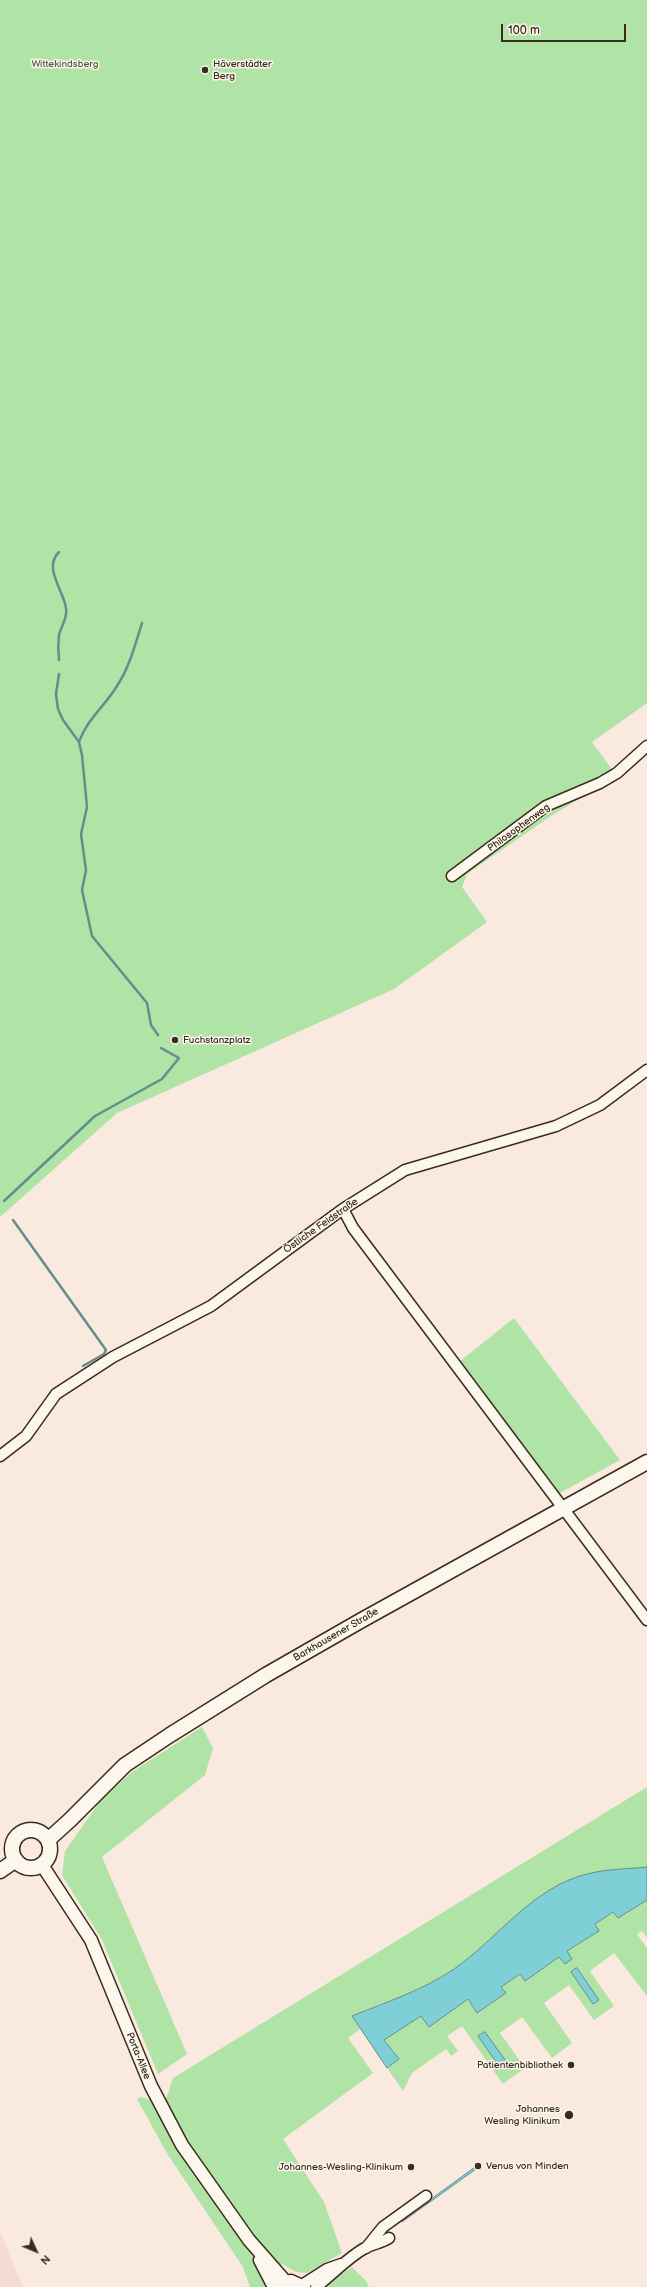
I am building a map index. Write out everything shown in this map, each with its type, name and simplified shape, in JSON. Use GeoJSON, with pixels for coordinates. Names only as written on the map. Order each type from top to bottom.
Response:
{"type":"FeatureCollection","features":[{"type":"Feature","properties":{"kind":"main road","name":"Barkhausener Straße"},"geometry":{"type":"LineString","coordinates":[[48,1840],[125,1766],[170,1735],[266,1675],[362,1620],[647,1462]]}},
{"type":"Feature","properties":{"kind":"main road"},"geometry":{"type":"LineString","coordinates":[[32,1830],[38,1831],[48,1840],[50,1845],[49,1856],[42,1865],[29,1868],[23,1866],[16,1860],[12,1851],[13,1845],[20,1834],[32,1830]]}},
{"type":"Feature","properties":{"kind":"main road"},"geometry":{"type":"LineString","coordinates":[[0,1871],[16,1860]]}},
{"type":"Feature","properties":{"kind":"street","name":"Philosophenweg"},"geometry":{"type":"LineString","coordinates":[[452,876],[546,806],[600,783],[617,773],[647,746]]}},
{"type":"Feature","properties":{"kind":"street","name":"Östliche Feldstraße"},"geometry":{"type":"LineString","coordinates":[[0,1456],[26,1436],[56,1394],[113,1357],[211,1306],[343,1209],[405,1170],[556,1126],[600,1105],[647,1070]]}},
{"type":"Feature","properties":{"kind":"street"},"geometry":{"type":"LineString","coordinates":[[343,1209],[354,1228],[647,1620]]}},
{"type":"Feature","properties":{"kind":"street","name":"Porta-Allee"},"geometry":{"type":"LineString","coordinates":[[42,1865],[91,1940],[151,2086],[182,2145],[249,2240],[278,2285]]}},
{"type":"Feature","properties":{"kind":"street"},"geometry":{"type":"LineString","coordinates":[[366,2248],[383,2227],[426,2196]]}},
{"type":"Feature","properties":{"kind":"street"},"geometry":{"type":"LineString","coordinates":[[278,2285],[297,2282],[303,2286],[327,2269],[343,2263],[366,2248],[389,2238]]}},
{"type":"Feature","properties":{"kind":"street"},"geometry":{"type":"LineString","coordinates":[[316,2287],[331,2276],[343,2263]]}},
{"type":"Feature","properties":{"kind":"shaded area"},"geometry":{"type":"Polygon","coordinates":[[[0,2232],[23,2287],[0,2287],[0,2232]]]}},
{"type":"Feature","properties":{"kind":"green space","name":"Wittekindsberg"},"geometry":{"type":"Polygon","coordinates":[[[0,0],[647,0],[647,703],[592,742],[617,776],[551,816],[467,874],[462,887],[487,922],[394,989],[117,1113],[0,1217],[0,0]]]}},
{"type":"Feature","properties":{"kind":"green space"},"geometry":{"type":"Polygon","coordinates":[[[514,1318],[620,1460],[558,1494],[459,1362],[514,1318]]]}},
{"type":"Feature","properties":{"kind":"green space"},"geometry":{"type":"Polygon","coordinates":[[[202,1727],[213,1748],[205,1775],[102,1857],[187,2054],[158,2074],[102,1940],[62,1875],[65,1851],[101,1800],[132,1772],[202,1727]]]}},
{"type":"Feature","properties":{"kind":"green space"},"geometry":{"type":"Polygon","coordinates":[[[647,1787],[647,1867],[615,1870],[527,1906],[500,1932],[454,1969],[415,1992],[352,2016],[360,2029],[348,2038],[373,2073],[283,2139],[324,2202],[342,2253],[307,2273],[296,2272],[282,2264],[278,2267],[188,2143],[166,2099],[173,2078],[647,1787]]]}},
{"type":"Feature","properties":{"kind":"green space"},"geometry":{"type":"Polygon","coordinates":[[[647,1900],[647,1938],[642,1931],[637,1934],[647,1948],[647,1996],[614,1953],[590,1971],[614,2006],[594,2020],[569,1985],[544,2003],[572,2043],[552,2058],[522,2017],[500,2033],[525,2068],[503,2084],[462,2026],[447,2036],[458,2051],[451,2056],[446,2049],[412,2073],[403,2091],[387,2068],[399,2059],[384,2040],[421,2016],[429,2026],[468,1999],[478,2013],[506,1993],[501,1987],[520,1973],[525,1980],[559,1957],[565,1964],[567,1951],[599,1931],[595,1924],[613,1912],[618,1918],[647,1900]]]}},
{"type":"Feature","properties":{"kind":"green space"},"geometry":{"type":"Polygon","coordinates":[[[141,2097],[154,2101],[227,2218],[264,2272],[269,2287],[250,2287],[243,2267],[168,2155],[137,2099],[141,2097]]]}},
{"type":"Feature","properties":{"kind":"green space"},"geometry":{"type":"Polygon","coordinates":[[[352,2267],[366,2281],[369,2287],[321,2287],[352,2267]]]}},
{"type":"Feature","properties":{"kind":"water"},"geometry":{"type":"Polygon","coordinates":[[[647,1867],[647,1900],[618,1918],[613,1912],[595,1924],[599,1931],[567,1951],[572,1959],[565,1964],[559,1957],[525,1981],[520,1974],[501,1987],[506,1993],[477,2013],[468,1999],[429,2027],[421,2016],[384,2040],[399,2059],[387,2068],[352,2016],[404,1995],[430,1983],[454,1969],[470,1957],[516,1915],[549,1890],[587,1874],[617,1869],[647,1867]]]}},
{"type":"Feature","properties":{"kind":"water"},"geometry":{"type":"Polygon","coordinates":[[[577,1968],[599,2000],[593,2004],[571,1972],[577,1968]]]}},
{"type":"Feature","properties":{"kind":"water"},"geometry":{"type":"Polygon","coordinates":[[[485,2032],[508,2064],[501,2069],[478,2036],[485,2032]]]}},
{"type":"Feature","properties":{"kind":"water"},"geometry":{"type":"Polygon","coordinates":[[[478,2163],[481,2165],[481,2169],[476,2169],[402,2222],[401,2221],[475,2167],[478,2163]]]}},
{"type":"Feature","properties":{"kind":"waterway"},"geometry":{"type":"LineString","coordinates":[[59,552],[55,558],[53,572],[64,601],[66,612],[59,635],[59,660]]}},
{"type":"Feature","properties":{"kind":"waterway"},"geometry":{"type":"LineString","coordinates":[[79,742],[91,719],[122,678],[132,655],[142,623]]}},
{"type":"Feature","properties":{"kind":"waterway"},"geometry":{"type":"LineString","coordinates":[[59,674],[56,694],[58,709],[63,720],[79,742],[82,755],[87,807],[81,834],[86,870],[82,890],[92,936],[147,1003],[151,1025],[158,1035]]}},
{"type":"Feature","properties":{"kind":"waterway"},"geometry":{"type":"LineString","coordinates":[[4,1201],[95,1116],[162,1079],[179,1058],[161,1048]]}},
{"type":"Feature","properties":{"kind":"waterway"},"geometry":{"type":"LineString","coordinates":[[13,1220],[106,1350],[104,1354],[83,1366]]}},
{"type":"Feature","properties":{"kind":"place","name":"Häverstädter Berg"},"geometry":{"type":"Point","coordinates":[205,70]}},
{"type":"Feature","properties":{"kind":"place","name":"Fuchstanzplatz"},"geometry":{"type":"Point","coordinates":[175,1040]}},
{"type":"Feature","properties":{"kind":"place","name":"Patientenbibliothek"},"geometry":{"type":"Point","coordinates":[571,2065]}},
{"type":"Feature","properties":{"kind":"place","name":"Johannes Wesling Klinikum"},"geometry":{"type":"Point","coordinates":[569,2115]}},
{"type":"Feature","properties":{"kind":"place","name":"Venus von Minden"},"geometry":{"type":"Point","coordinates":[478,2166]}},
{"type":"Feature","properties":{"kind":"place","name":"Johannes-Wesling-Klinikum"},"geometry":{"type":"Point","coordinates":[411,2167]}}]}
